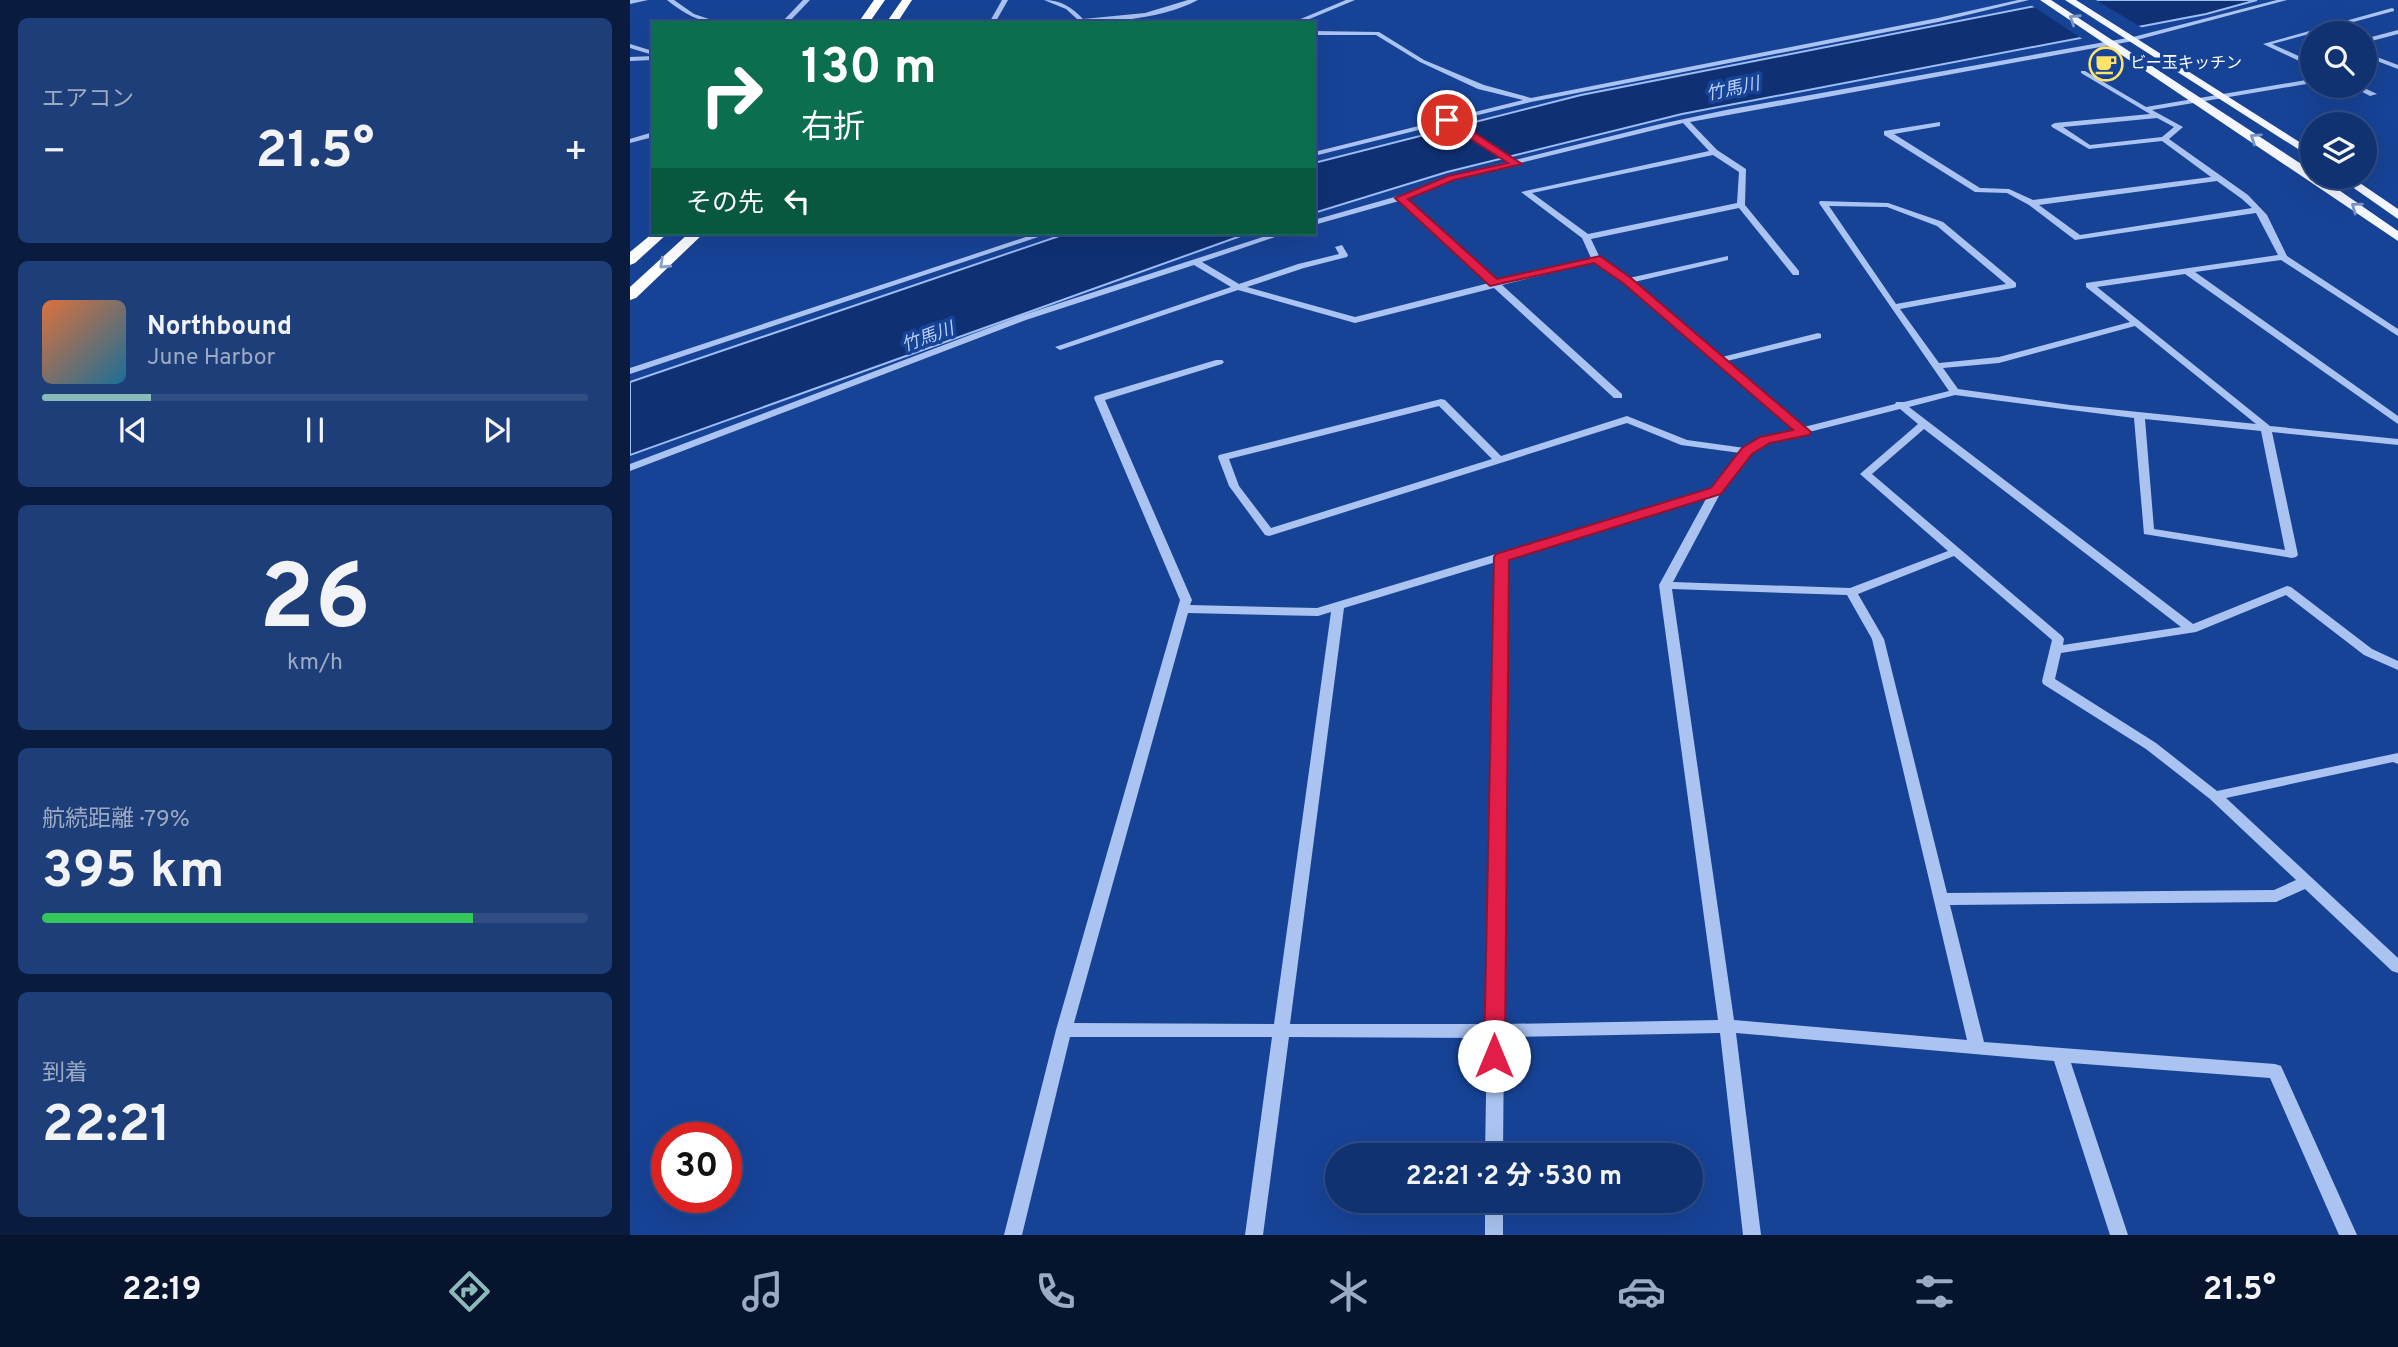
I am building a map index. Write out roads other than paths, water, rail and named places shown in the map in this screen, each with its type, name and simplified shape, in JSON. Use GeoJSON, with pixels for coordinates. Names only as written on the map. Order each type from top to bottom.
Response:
{"type":"FeatureCollection","features":[{"type":"Feature","properties":{"kind":"highway"},"geometry":{"type":"LineString","coordinates":[[864,21],[880,0]]}},
{"type":"Feature","properties":{"kind":"highway"},"geometry":{"type":"LineString","coordinates":[[892,21],[907,0]]}},
{"type":"Feature","properties":{"kind":"highway"},"geometry":{"type":"LineString","coordinates":[[630,260],[659,235]]}},
{"type":"Feature","properties":{"kind":"highway"},"geometry":{"type":"LineString","coordinates":[[630,295],[695,235]]}},
{"type":"Feature","properties":{"kind":"main road"},"geometry":{"type":"LineString","coordinates":[[2070,0],[2300,147]]}},
{"type":"Feature","properties":{"kind":"main road"},"geometry":{"type":"LineString","coordinates":[[2046,1],[2300,168]]}},
{"type":"Feature","properties":{"kind":"main road"},"geometry":{"type":"LineString","coordinates":[[2330,189],[2398,237]]}},
{"type":"Feature","properties":{"kind":"main road"},"geometry":{"type":"LineString","coordinates":[[2361,189],[2398,215]]}},
{"type":"Feature","properties":{"kind":"street"},"geometry":{"type":"LineString","coordinates":[[630,2],[645,0]]}},
{"type":"Feature","properties":{"kind":"street"},"geometry":{"type":"LineString","coordinates":[[670,0],[692,15],[712,21]]}},
{"type":"Feature","properties":{"kind":"street"},"geometry":{"type":"LineString","coordinates":[[786,21],[807,0]]}},
{"type":"Feature","properties":{"kind":"street"},"geometry":{"type":"LineString","coordinates":[[993,21],[1005,0]]}},
{"type":"Feature","properties":{"kind":"street"},"geometry":{"type":"LineString","coordinates":[[1047,0],[1068,8],[1080,19]]}},
{"type":"Feature","properties":{"kind":"street"},"geometry":{"type":"LineString","coordinates":[[1070,21],[1146,15],[1195,0]]}},
{"type":"Feature","properties":{"kind":"street"},"geometry":{"type":"LineString","coordinates":[[1299,21],[1352,0]]}},
{"type":"Feature","properties":{"kind":"street"},"geometry":{"type":"LineString","coordinates":[[1316,153],[1531,100],[1938,20],[2026,0]]}},
{"type":"Feature","properties":{"kind":"street"},"geometry":{"type":"LineString","coordinates":[[1316,222],[1401,198],[1451,178],[1685,121],[2129,36],[2284,0]]}},
{"type":"Feature","properties":{"kind":"street"},"geometry":{"type":"LineString","coordinates":[[2351,21],[2392,10]]}},
{"type":"Feature","properties":{"kind":"street"},"geometry":{"type":"LineString","coordinates":[[1316,33],[1377,33],[1422,61],[1481,87],[1531,100]]}},
{"type":"Feature","properties":{"kind":"street"},"geometry":{"type":"LineString","coordinates":[[2300,35],[2266,44],[2300,60]]}},
{"type":"Feature","properties":{"kind":"street"},"geometry":{"type":"LineString","coordinates":[[2377,38],[2395,35]]}},
{"type":"Feature","properties":{"kind":"street"},"geometry":{"type":"LineString","coordinates":[[630,46],[651,52]]}},
{"type":"Feature","properties":{"kind":"street"},"geometry":{"type":"LineString","coordinates":[[630,59],[651,58]]}},
{"type":"Feature","properties":{"kind":"street"},"geometry":{"type":"LineString","coordinates":[[2377,59],[2398,67]]}},
{"type":"Feature","properties":{"kind":"street"},"geometry":{"type":"LineString","coordinates":[[2083,72],[2145,109],[2161,116],[2179,127],[2164,139],[2089,148],[2055,125],[2161,116]]}},
{"type":"Feature","properties":{"kind":"street"},"geometry":{"type":"LineString","coordinates":[[2145,109],[2201,102],[2300,83]]}},
{"type":"Feature","properties":{"kind":"street"},"geometry":{"type":"LineString","coordinates":[[1447,120],[1517,164]]}},
{"type":"Feature","properties":{"kind":"street"},"geometry":{"type":"LineString","coordinates":[[1685,121],[1714,152],[1743,171],[1741,205],[1796,274]]}},
{"type":"Feature","properties":{"kind":"street"},"geometry":{"type":"LineString","coordinates":[[1937,124],[1887,133],[1978,190],[2009,191],[2032,203],[2078,238],[2258,210]]}},
{"type":"Feature","properties":{"kind":"street"},"geometry":{"type":"LineString","coordinates":[[630,141],[651,135]]}},
{"type":"Feature","properties":{"kind":"street"},"geometry":{"type":"LineString","coordinates":[[2164,139],[2258,210],[2283,257],[2398,333]]}},
{"type":"Feature","properties":{"kind":"street"},"geometry":{"type":"LineString","coordinates":[[1714,152],[1525,192],[1586,237],[1596,259],[1627,281],[1804,432]]}},
{"type":"Feature","properties":{"kind":"street"},"geometry":{"type":"LineString","coordinates":[[2032,203],[2219,178]]}},
{"type":"Feature","properties":{"kind":"street"},"geometry":{"type":"LineString","coordinates":[[1401,198],[1618,396]]}},
{"type":"Feature","properties":{"kind":"street"},"geometry":{"type":"LineString","coordinates":[[1894,307],[2013,285],[1940,224],[1888,205],[1823,202],[1894,307],[1955,392]]}},
{"type":"Feature","properties":{"kind":"street"},"geometry":{"type":"LineString","coordinates":[[1586,237],[1741,205]]}},
{"type":"Feature","properties":{"kind":"street"},"geometry":{"type":"LineString","coordinates":[[630,371],[1040,235]]}},
{"type":"Feature","properties":{"kind":"street"},"geometry":{"type":"LineString","coordinates":[[630,468],[1023,318],[1277,235]]}},
{"type":"Feature","properties":{"kind":"street"},"geometry":{"type":"LineString","coordinates":[[1060,347],[1301,266],[1344,255],[1339,247]]}},
{"type":"Feature","properties":{"kind":"street"},"geometry":{"type":"LineString","coordinates":[[2139,414],[2148,532],[2292,555],[2265,426],[2089,285],[2283,257]]}},
{"type":"Feature","properties":{"kind":"street"},"geometry":{"type":"LineString","coordinates":[[1627,281],[1725,258]]}},
{"type":"Feature","properties":{"kind":"street"},"geometry":{"type":"LineString","coordinates":[[1194,261],[1240,288],[1355,320],[1596,259]]}},
{"type":"Feature","properties":{"kind":"street"},"geometry":{"type":"LineString","coordinates":[[2187,271],[2398,421]]}},
{"type":"Feature","properties":{"kind":"street"},"geometry":{"type":"LineString","coordinates":[[1937,366],[1999,360],[2137,323]]}},
{"type":"Feature","properties":{"kind":"street"},"geometry":{"type":"LineString","coordinates":[[1720,360],[1818,336]]}},
{"type":"Feature","properties":{"kind":"street"},"geometry":{"type":"LineString","coordinates":[[1013,1235],[1064,1030],[1186,600],[1099,398],[1219,362]]}},
{"type":"Feature","properties":{"kind":"street"},"geometry":{"type":"LineString","coordinates":[[1752,1235],[1727,1026],[1665,585],[1716,491],[1747,451],[1765,440],[1955,392],[2398,442]]}},
{"type":"Feature","properties":{"kind":"street"},"geometry":{"type":"LineString","coordinates":[[1499,460],[1441,402],[1223,457],[1234,486],[1269,533],[1499,460],[1627,419],[1685,443],[1747,451]]}},
{"type":"Feature","properties":{"kind":"street"},"geometry":{"type":"LineString","coordinates":[[1900,404],[2192,629]]}},
{"type":"Feature","properties":{"kind":"street"},"geometry":{"type":"LineString","coordinates":[[1924,424],[1865,474],[2058,639],[2048,681],[2151,746],[2215,796],[2398,967]]}},
{"type":"Feature","properties":{"kind":"street"},"geometry":{"type":"LineString","coordinates":[[1183,609],[1318,612],[1716,491]]}},
{"type":"Feature","properties":{"kind":"street"},"geometry":{"type":"LineString","coordinates":[[1665,585],[1851,592],[1955,552]]}},
{"type":"Feature","properties":{"kind":"street"},"geometry":{"type":"LineString","coordinates":[[1494,1143],[1502,557]]}},
{"type":"Feature","properties":{"kind":"street"},"geometry":{"type":"LineString","coordinates":[[2055,650],[2192,629],[2287,590],[2368,652],[2398,666]]}},
{"type":"Feature","properties":{"kind":"street"},"geometry":{"type":"LineString","coordinates":[[1851,592],[1878,639],[1977,1047]]}},
{"type":"Feature","properties":{"kind":"street"},"geometry":{"type":"LineString","coordinates":[[1254,1235],[1338,606]]}},
{"type":"Feature","properties":{"kind":"street"},"geometry":{"type":"LineString","coordinates":[[2215,796],[2396,757],[2398,759]]}},
{"type":"Feature","properties":{"kind":"street"},"geometry":{"type":"LineString","coordinates":[[1941,899],[2276,896],[2306,882]]}},
{"type":"Feature","properties":{"kind":"street"},"geometry":{"type":"LineString","coordinates":[[1064,1030],[1494,1031],[1727,1026],[2275,1071],[2348,1235]]}},
{"type":"Feature","properties":{"kind":"street"},"geometry":{"type":"LineString","coordinates":[[2060,1055],[2119,1235]]}},
{"type":"Feature","properties":{"kind":"street"},"geometry":{"type":"LineString","coordinates":[[1494,1213],[1494,1235]]}},
{"type":"Feature","properties":{"kind":"water","name":"竹馬川"},"geometry":{"type":"Polygon","coordinates":[[[2066,0],[2257,0],[2206,14],[1682,114],[1447,172],[1316,212],[1316,162],[1581,95],[2066,0]]]}},
{"type":"Feature","properties":{"kind":"water","name":"竹馬川"},"geometry":{"type":"Polygon","coordinates":[[[1062,235],[1243,235],[630,455],[630,382],[1062,235]]]}},
{"type":"Feature","properties":{"kind":"place","name":"ビー玉キッチン"},"geometry":{"type":"Point","coordinates":[2106,64]}}]}
